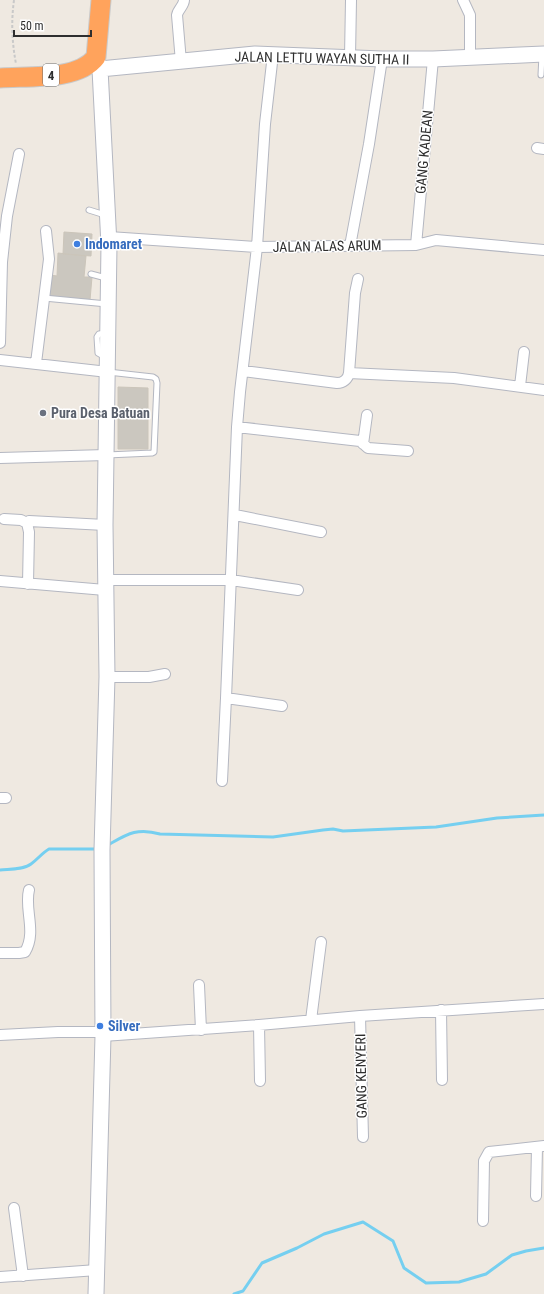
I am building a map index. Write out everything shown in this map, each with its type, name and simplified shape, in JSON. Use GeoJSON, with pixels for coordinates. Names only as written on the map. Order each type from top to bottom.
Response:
{"type":"FeatureCollection","features":[{"type":"Feature","properties":{"kind":"highway"},"geometry":{"type":"LineString","coordinates":[[98,63],[101,0]]}},
{"type":"Feature","properties":{"kind":"highway","name":"4"},"geometry":{"type":"LineString","coordinates":[[0,78],[62,75],[91,64],[98,63]]}},
{"type":"Feature","properties":{"kind":"main road","name":"JALAN LETTU WAYAN SUTHA II"},"geometry":{"type":"LineString","coordinates":[[98,63],[181,62],[240,55],[272,61],[350,58],[433,59],[470,46],[543,54]]}},
{"type":"Feature","properties":{"kind":"main road"},"geometry":{"type":"LineString","coordinates":[[96,1294],[103,1034],[102,850],[107,677],[105,525],[109,305],[109,279],[105,242],[108,216],[98,63]]}},
{"type":"Feature","properties":{"kind":"street"},"geometry":{"type":"LineString","coordinates":[[181,62],[177,15],[178,11],[183,6],[184,0]]}},
{"type":"Feature","properties":{"kind":"street"},"geometry":{"type":"LineString","coordinates":[[350,58],[351,0]]}},
{"type":"Feature","properties":{"kind":"street"},"geometry":{"type":"LineString","coordinates":[[463,0],[470,15],[470,46]]}},
{"type":"Feature","properties":{"kind":"street"},"geometry":{"type":"LineString","coordinates":[[350,246],[369,144],[382,59]]}},
{"type":"Feature","properties":{"kind":"street","name":"GANG KADEAN"},"geometry":{"type":"LineString","coordinates":[[416,245],[433,59]]}},
{"type":"Feature","properties":{"kind":"street"},"geometry":{"type":"LineString","coordinates":[[222,781],[237,427],[242,371],[257,247],[265,124],[272,61]]}},
{"type":"Feature","properties":{"kind":"street"},"geometry":{"type":"LineString","coordinates":[[0,343],[2,262],[7,216],[19,154]]}},
{"type":"Feature","properties":{"kind":"street"},"geometry":{"type":"LineString","coordinates":[[36,363],[50,259],[46,231]]}},
{"type":"Feature","properties":{"kind":"street","name":"JALAN ALAS ARUM"},"geometry":{"type":"LineString","coordinates":[[105,242],[257,247],[416,245],[436,240],[544,250]]}},
{"type":"Feature","properties":{"kind":"street"},"geometry":{"type":"LineString","coordinates":[[242,371],[340,383],[348,377],[355,293],[358,279]]}},
{"type":"Feature","properties":{"kind":"street"},"geometry":{"type":"LineString","coordinates":[[520,386],[524,352]]}},
{"type":"Feature","properties":{"kind":"street"},"geometry":{"type":"LineString","coordinates":[[0,360],[36,363],[108,365]]}},
{"type":"Feature","properties":{"kind":"street"},"geometry":{"type":"LineString","coordinates":[[349,373],[454,378],[544,390]]}},
{"type":"Feature","properties":{"kind":"street"},"geometry":{"type":"LineString","coordinates":[[363,444],[367,415]]}},
{"type":"Feature","properties":{"kind":"street"},"geometry":{"type":"LineString","coordinates":[[237,427],[360,442],[368,448],[408,451]]}},
{"type":"Feature","properties":{"kind":"street"},"geometry":{"type":"LineString","coordinates":[[0,458],[106,455]]}},
{"type":"Feature","properties":{"kind":"street"},"geometry":{"type":"LineString","coordinates":[[234,515],[321,532]]}},
{"type":"Feature","properties":{"kind":"street"},"geometry":{"type":"LineString","coordinates":[[4,519],[21,520],[27,523],[29,521],[105,525]]}},
{"type":"Feature","properties":{"kind":"street"},"geometry":{"type":"LineString","coordinates":[[27,523],[29,532],[28,584]]}},
{"type":"Feature","properties":{"kind":"street"},"geometry":{"type":"LineString","coordinates":[[0,581],[28,584],[105,585],[231,580],[298,590]]}},
{"type":"Feature","properties":{"kind":"street"},"geometry":{"type":"LineString","coordinates":[[107,677],[149,677],[165,674]]}},
{"type":"Feature","properties":{"kind":"street"},"geometry":{"type":"LineString","coordinates":[[226,698],[282,706]]}},
{"type":"Feature","properties":{"kind":"street"},"geometry":{"type":"LineString","coordinates":[[0,953],[25,952],[28,947],[31,938],[29,890]]}},
{"type":"Feature","properties":{"kind":"street"},"geometry":{"type":"LineString","coordinates":[[311,1020],[321,942]]}},
{"type":"Feature","properties":{"kind":"street"},"geometry":{"type":"LineString","coordinates":[[199,985],[201,1030]]}},
{"type":"Feature","properties":{"kind":"street"},"geometry":{"type":"LineString","coordinates":[[0,1035],[58,1032],[103,1034],[201,1030],[360,1016],[544,1004]]}},
{"type":"Feature","properties":{"kind":"street"},"geometry":{"type":"LineString","coordinates":[[441,1010],[442,1080]]}},
{"type":"Feature","properties":{"kind":"street","name":"GANG KENYERI"},"geometry":{"type":"LineString","coordinates":[[360,1016],[363,1137]]}},
{"type":"Feature","properties":{"kind":"street"},"geometry":{"type":"LineString","coordinates":[[259,1025],[260,1081]]}},
{"type":"Feature","properties":{"kind":"street"},"geometry":{"type":"LineString","coordinates":[[483,1221],[484,1167],[485,1158],[489,1152],[540,1147],[536,1196]]}},
{"type":"Feature","properties":{"kind":"street"},"geometry":{"type":"LineString","coordinates":[[14,1208],[23,1276]]}},
{"type":"Feature","properties":{"kind":"street"},"geometry":{"type":"LineString","coordinates":[[0,1277],[97,1270]]}},
{"type":"Feature","properties":{"kind":"lane"},"geometry":{"type":"LineString","coordinates":[[541,75],[543,54]]}},
{"type":"Feature","properties":{"kind":"lane"},"geometry":{"type":"LineString","coordinates":[[90,210],[108,216]]}},
{"type":"Feature","properties":{"kind":"lane"},"geometry":{"type":"LineString","coordinates":[[91,274],[109,279]]}},
{"type":"Feature","properties":{"kind":"lane"},"geometry":{"type":"LineString","coordinates":[[44,298],[109,305]]}},
{"type":"Feature","properties":{"kind":"lane"},"geometry":{"type":"LineString","coordinates":[[106,455],[154,452],[157,382],[153,377],[108,365]]}},
{"type":"Feature","properties":{"kind":"path"},"geometry":{"type":"LineString","coordinates":[[14,0],[12,19],[13,47],[19,76]]}},
{"type":"Feature","properties":{"kind":"building","name":"Indomaret"},"geometry":{"type":"Polygon","coordinates":[[[64,232],[92,234],[91,256],[63,254],[64,232]]]}},
{"type":"Feature","properties":{"kind":"building"},"geometry":{"type":"Polygon","coordinates":[[[58,253],[86,256],[84,277],[92,277],[90,300],[49,296],[50,275],[57,276],[58,253]]]}},
{"type":"Feature","properties":{"kind":"building"},"geometry":{"type":"Polygon","coordinates":[[[118,387],[148,388],[148,449],[118,449],[118,387]]]}},
{"type":"Feature","properties":{"kind":"waterway"},"geometry":{"type":"LineString","coordinates":[[106,846],[132,833],[144,831],[160,834],[273,837],[333,829],[343,831],[436,827],[497,818],[544,815]]}},
{"type":"Feature","properties":{"kind":"waterway"},"geometry":{"type":"LineString","coordinates":[[0,870],[16,869],[28,866],[49,849],[98,849]]}},
{"type":"Feature","properties":{"kind":"waterway"},"geometry":{"type":"LineString","coordinates":[[234,1294],[243,1291],[262,1263],[297,1248],[324,1234],[363,1222],[393,1241],[404,1268],[426,1283],[459,1282],[486,1274],[512,1255],[544,1248]]}},
{"type":"Feature","properties":{"kind":"place","name":"Indomaret"},"geometry":{"type":"Point","coordinates":[77,244]}},
{"type":"Feature","properties":{"kind":"place","name":"Pura Desa Batuan"},"geometry":{"type":"Point","coordinates":[43,413]}},
{"type":"Feature","properties":{"kind":"place","name":"Silver"},"geometry":{"type":"Point","coordinates":[100,1026]}}]}
